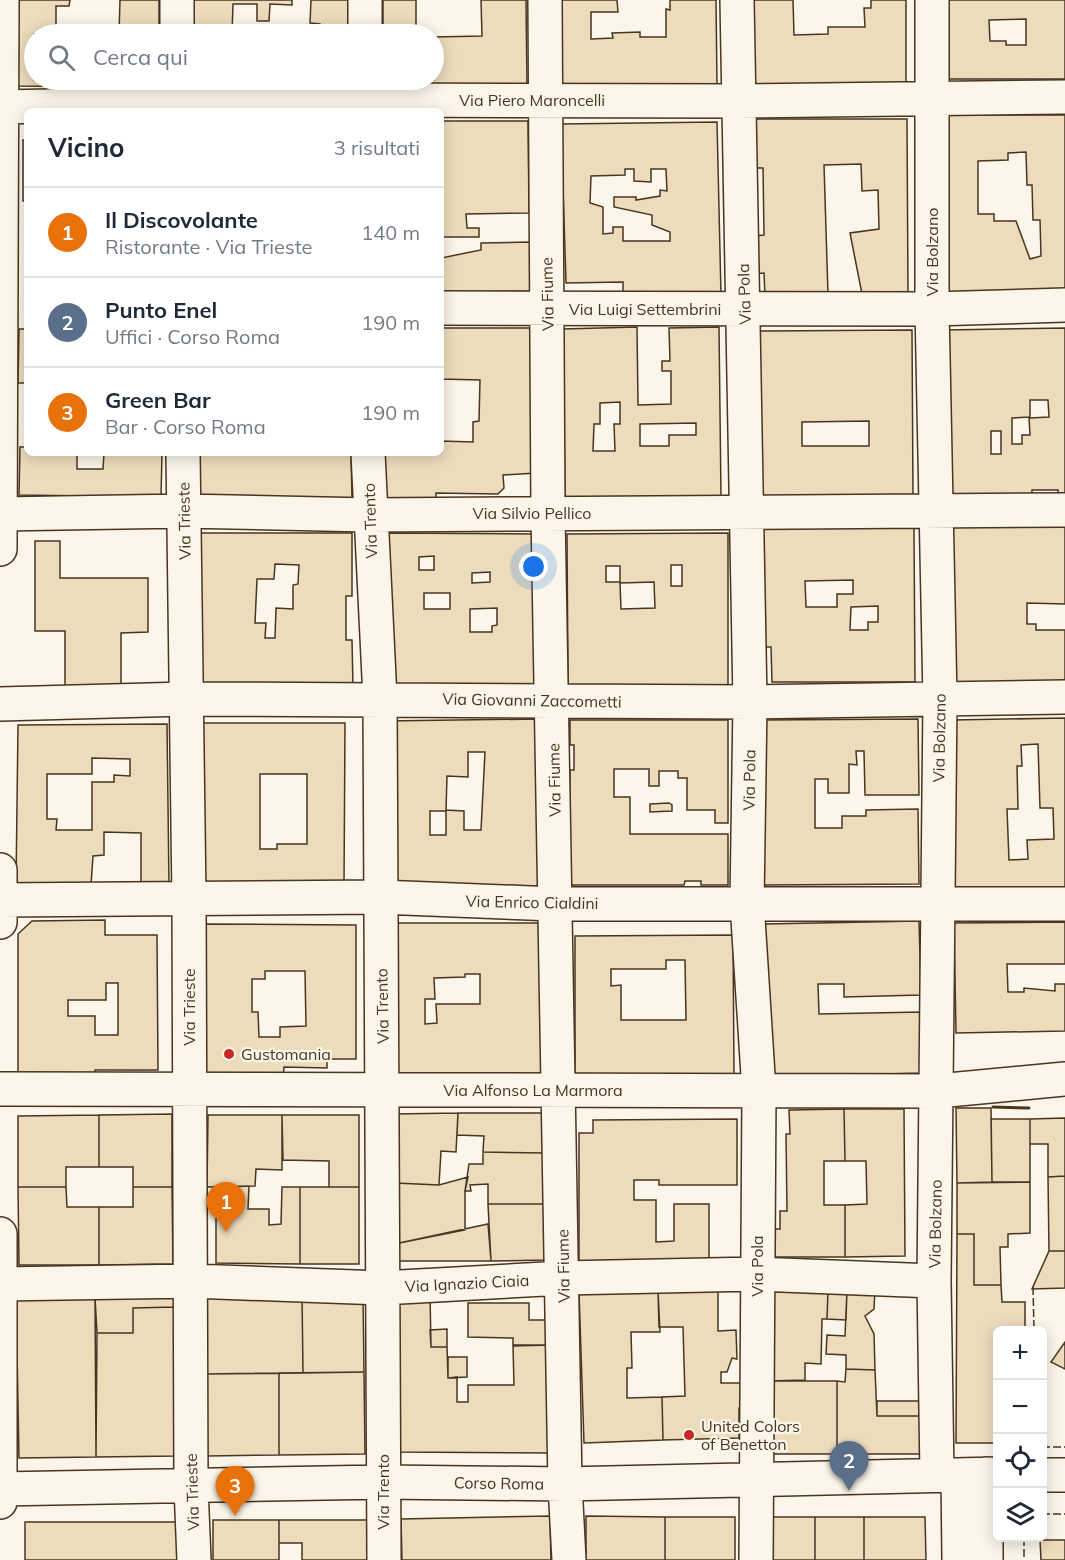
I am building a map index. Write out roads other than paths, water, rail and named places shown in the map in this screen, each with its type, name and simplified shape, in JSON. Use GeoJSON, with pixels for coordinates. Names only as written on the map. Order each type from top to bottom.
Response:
{"type":"FeatureCollection","features":[{"type":"Feature","properties":{"kind":"street"},"geometry":{"type":"LineString","coordinates":[[0,549],[2,0]]}},
{"type":"Feature","properties":{"kind":"street"},"geometry":{"type":"LineString","coordinates":[[177,0],[177,24]]}},
{"type":"Feature","properties":{"kind":"street"},"geometry":{"type":"LineString","coordinates":[[365,0],[365,24]]}},
{"type":"Feature","properties":{"kind":"street","name":"Via Fiume"},"geometry":{"type":"LineString","coordinates":[[545,0],[548,513],[565,1484],[569,1560]]}},
{"type":"Feature","properties":{"kind":"street","name":"Via Pola"},"geometry":{"type":"LineString","coordinates":[[737,0],[737,100],[744,308],[750,702],[747,903],[759,1091],[756,1274],[756,1560]]}},
{"type":"Feature","properties":{"kind":"street","name":"Via Bolzano"},"geometry":{"type":"LineString","coordinates":[[932,0],[932,309],[939,699],[936,903],[938,1091],[934,1281],[986,1560]]}},
{"type":"Feature","properties":{"kind":"street","name":"Via Piero Maroncelli"},"geometry":{"type":"LineString","coordinates":[[1,107],[178,98],[737,100],[1065,97]]}},
{"type":"Feature","properties":{"kind":"street","name":"Via Luigi Settembrini"},"geometry":{"type":"LineString","coordinates":[[444,308],[932,309],[1065,305]]}},
{"type":"Feature","properties":{"kind":"street"},"geometry":{"type":"LineString","coordinates":[[0,312],[24,310]]}},
{"type":"Feature","properties":{"kind":"street","name":"Via Trieste"},"geometry":{"type":"LineString","coordinates":[[183,456],[189,899],[191,1487],[194,1560]]}},
{"type":"Feature","properties":{"kind":"street","name":"Via Trento"},"geometry":{"type":"LineString","coordinates":[[368,456],[369,514],[380,698],[384,1560]]}},
{"type":"Feature","properties":{"kind":"street","name":"Via Silvio Pellico"},"geometry":{"type":"LineString","coordinates":[[0,514],[184,511],[369,514],[1065,510]]}},
{"type":"Feature","properties":{"kind":"street","name":"Via Giovanni Zaccometti"},"geometry":{"type":"LineString","coordinates":[[0,704],[186,699],[380,698],[750,702],[1065,697]]}},
{"type":"Feature","properties":{"kind":"street"},"geometry":{"type":"LineString","coordinates":[[0,870],[0,922]]}},
{"type":"Feature","properties":{"kind":"street","name":"Via Enrico Cialdini"},"geometry":{"type":"LineString","coordinates":[[0,900],[380,897],[555,904],[1065,904]]}},
{"type":"Feature","properties":{"kind":"street","name":"Via Alfonso La Marmora"},"geometry":{"type":"LineString","coordinates":[[0,1089],[938,1091],[1065,1079]]}},
{"type":"Feature","properties":{"kind":"street"},"geometry":{"type":"LineString","coordinates":[[0,1234],[0,1502]]}},
{"type":"Feature","properties":{"kind":"street","name":"Via Ignazio Ciaia"},"geometry":{"type":"LineString","coordinates":[[1,1284],[191,1281],[382,1287],[563,1278],[756,1274],[934,1281]]}},
{"type":"Feature","properties":{"kind":"street"},"geometry":{"type":"LineString","coordinates":[[1047,1474],[1065,1475]]}},
{"type":"Feature","properties":{"kind":"street","name":"Via Bolzano"},"geometry":{"type":"LineString","coordinates":[[959,1560],[970,1475]]}},
{"type":"Feature","properties":{"kind":"street","name":"Corso Roma"},"geometry":{"type":"LineString","coordinates":[[0,1489],[383,1482],[565,1484],[970,1475]]}},
{"type":"Feature","properties":{"kind":"place","name":"Gustomania"},"geometry":{"type":"Point","coordinates":[229,1054]}},
{"type":"Feature","properties":{"kind":"place","name":"Il Discovolante"},"geometry":{"type":"Point","coordinates":[226,1232]}},
{"type":"Feature","properties":{"kind":"place","name":"United Colors of Benetton"},"geometry":{"type":"Point","coordinates":[689,1435]}},
{"type":"Feature","properties":{"kind":"place","name":"Punto Enel"},"geometry":{"type":"Point","coordinates":[849,1491]}},
{"type":"Feature","properties":{"kind":"place","name":"Green Bar"},"geometry":{"type":"Point","coordinates":[235,1516]}}]}
